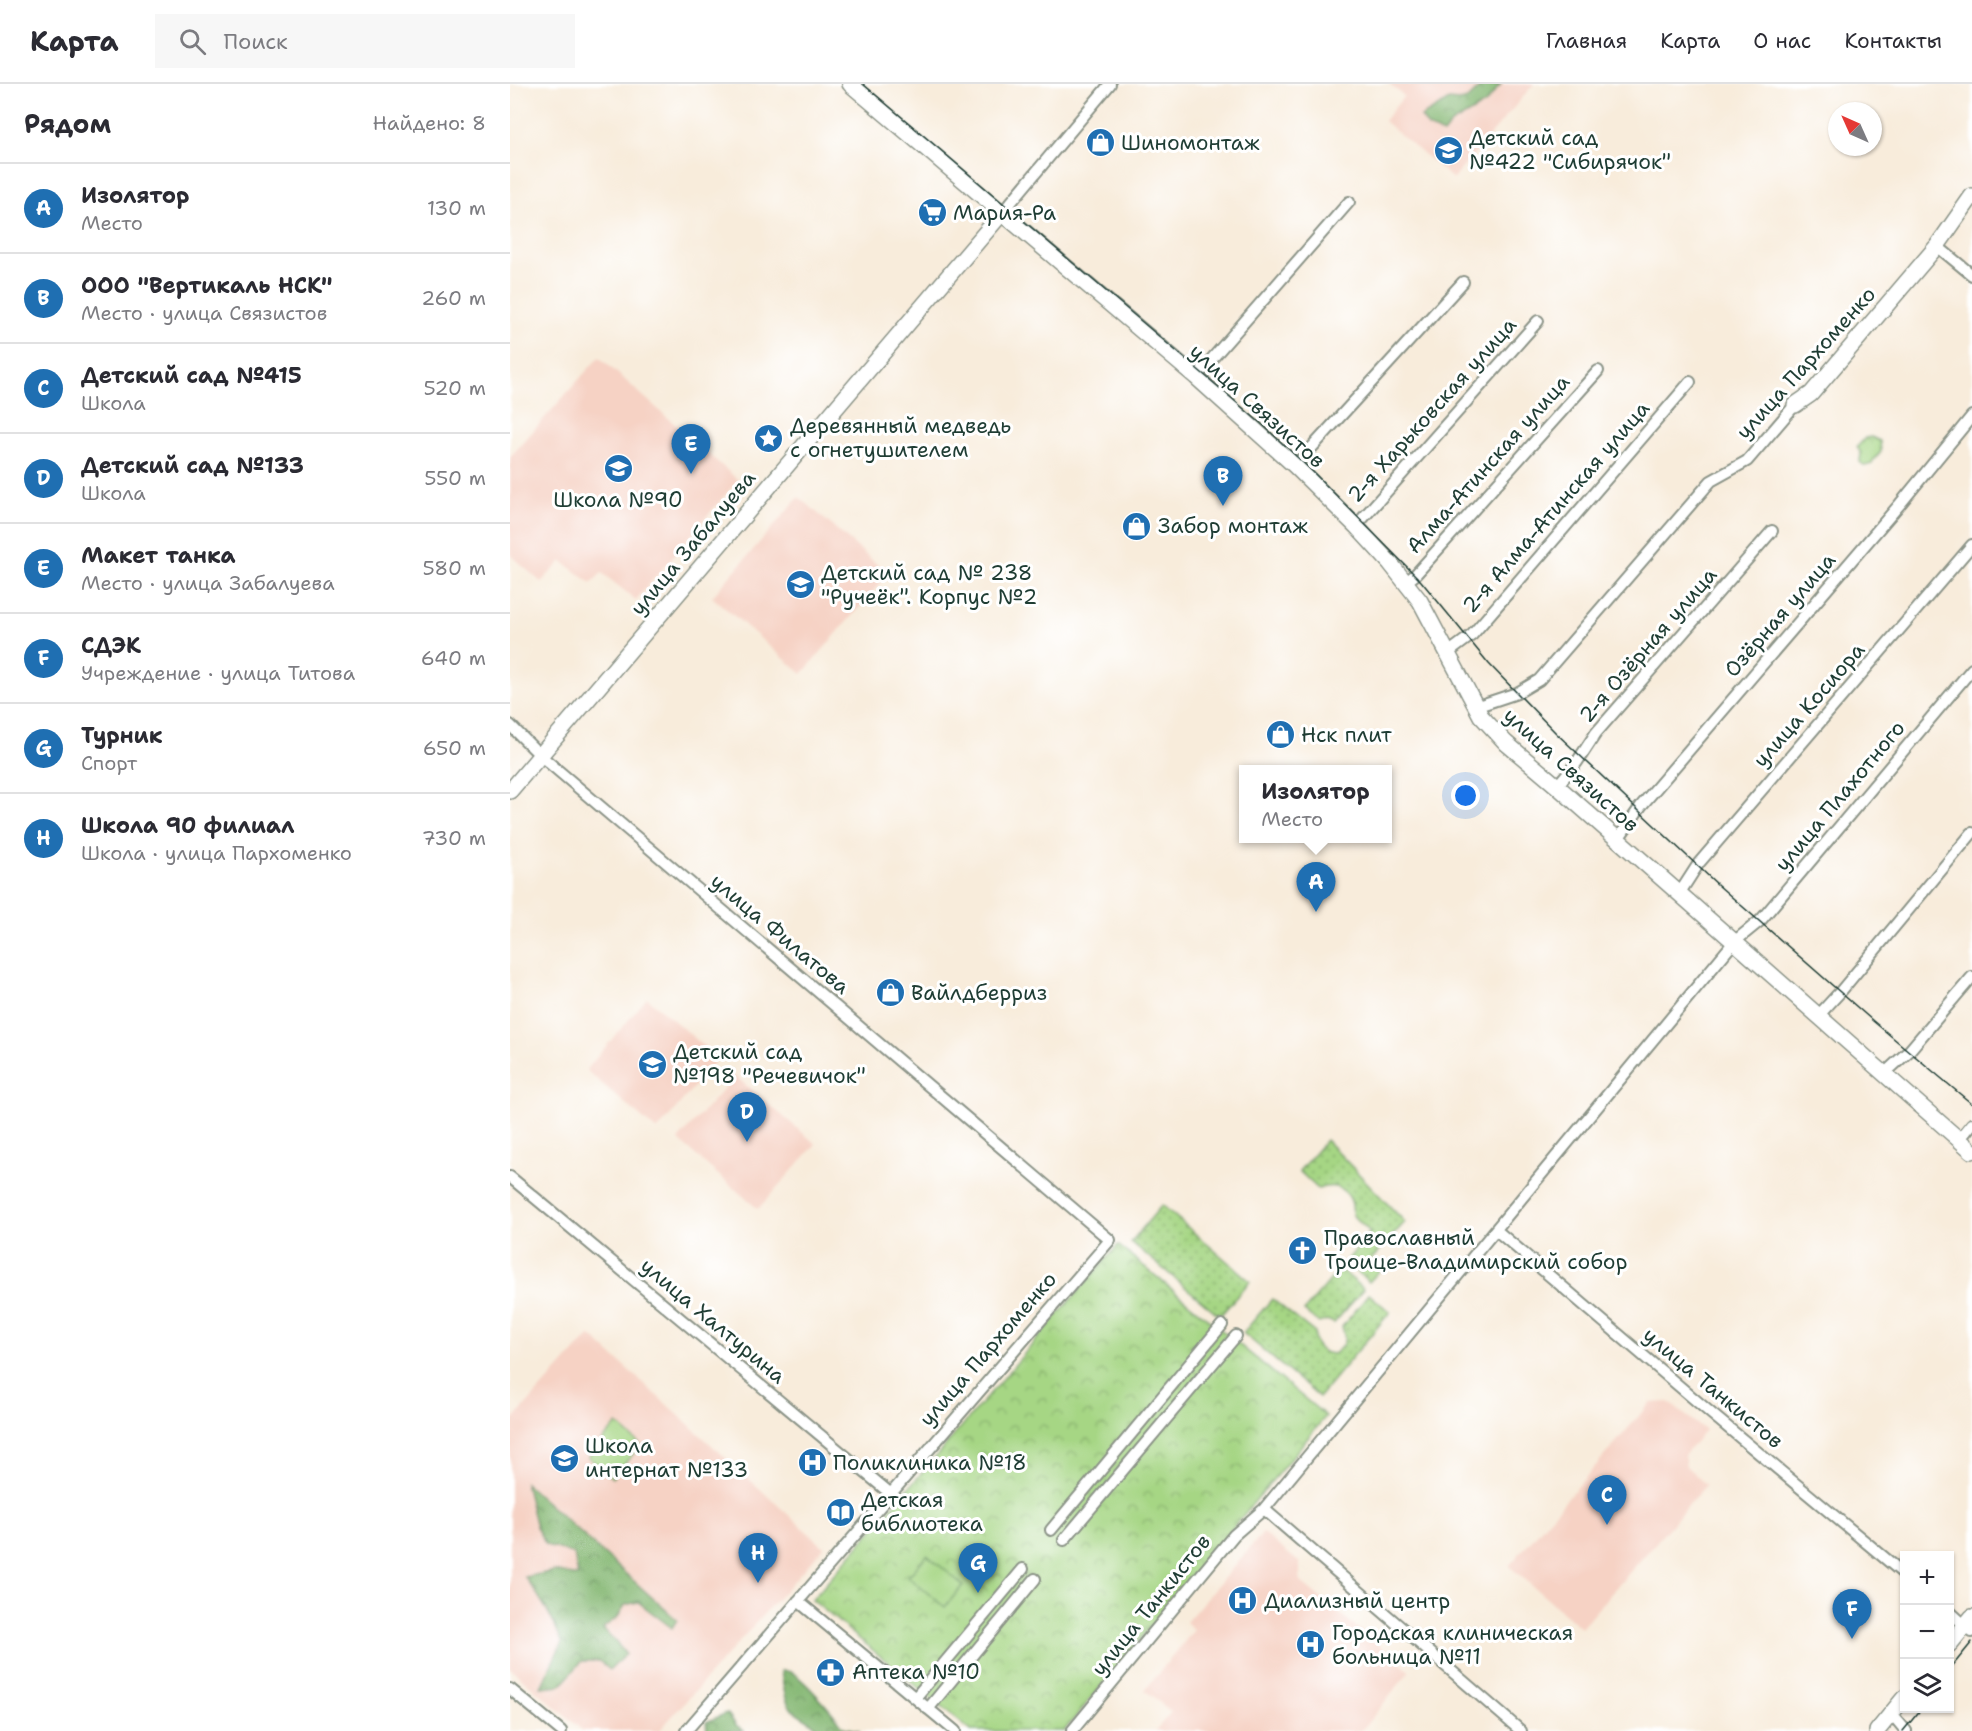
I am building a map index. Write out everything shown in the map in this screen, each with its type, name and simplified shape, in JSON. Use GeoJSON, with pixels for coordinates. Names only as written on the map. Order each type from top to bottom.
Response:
{"type":"FeatureCollection","features":[{"type":"Feature","properties":{"kind":"street","name":"улица Связистов"},"geometry":{"type":"LineString","coordinates":[[850,84],[1196,377],[1295,466],[1356,526],[1406,582],[1420,601],[1475,707],[1487,724],[1972,1152]]}},
{"type":"Feature","properties":{"kind":"street"},"geometry":{"type":"LineString","coordinates":[[1002,213],[1110,84]]}},
{"type":"Feature","properties":{"kind":"street","name":"улица Пархоменко"},"geometry":{"type":"LineString","coordinates":[[1475,707],[1517,693],[1539,680],[1711,481],[1747,461],[1795,405],[1811,394],[1937,246],[1972,196]]}},
{"type":"Feature","properties":{"kind":"street"},"geometry":{"type":"LineString","coordinates":[[1196,377],[1349,202]]}},
{"type":"Feature","properties":{"kind":"street","name":"улица Забалуева"},"geometry":{"type":"LineString","coordinates":[[510,791],[1002,213]]}},
{"type":"Feature","properties":{"kind":"street"},"geometry":{"type":"LineString","coordinates":[[1937,246],[1972,275]]}},
{"type":"Feature","properties":{"kind":"street"},"geometry":{"type":"LineString","coordinates":[[1295,466],[1463,282]]}},
{"type":"Feature","properties":{"kind":"street","name":"2-я Харьковская улица"},"geometry":{"type":"LineString","coordinates":[[1356,526],[1538,321]]}},
{"type":"Feature","properties":{"kind":"street","name":"Алма-Атинская улица"},"geometry":{"type":"LineString","coordinates":[[1406,582],[1415,575],[1598,370]]}},
{"type":"Feature","properties":{"kind":"street","name":"2-я Алма-Атинская улица"},"geometry":{"type":"LineString","coordinates":[[1448,653],[1472,635],[1690,382]]}},
{"type":"Feature","properties":{"kind":"street","name":"Озёрная улица"},"geometry":{"type":"LineString","coordinates":[[1618,839],[1641,806],[1900,504],[1972,416]]}},
{"type":"Feature","properties":{"kind":"street","name":"2-я Озёрная улица"},"geometry":{"type":"LineString","coordinates":[[1557,786],[1577,762],[1596,733],[1772,531]]}},
{"type":"Feature","properties":{"kind":"street","name":"улица Косиора"},"geometry":{"type":"LineString","coordinates":[[1679,894],[1700,863],[1972,545]]}},
{"type":"Feature","properties":{"kind":"street","name":"улица Плахотного"},"geometry":{"type":"LineString","coordinates":[[1734,942],[1761,920],[1972,669]]}},
{"type":"Feature","properties":{"kind":"street","name":"улица Филатова"},"geometry":{"type":"LineString","coordinates":[[510,725],[541,756],[1110,1240]]}},
{"type":"Feature","properties":{"kind":"street"},"geometry":{"type":"LineString","coordinates":[[1818,1016],[1972,833]]}},
{"type":"Feature","properties":{"kind":"street","name":"улица Танкистов"},"geometry":{"type":"LineString","coordinates":[[1072,1731],[1234,1535],[1264,1509],[1734,942]]}},
{"type":"Feature","properties":{"kind":"street"},"geometry":{"type":"LineString","coordinates":[[1885,1074],[1909,1051],[1972,977]]}},
{"type":"Feature","properties":{"kind":"street"},"geometry":{"type":"LineString","coordinates":[[1959,1140],[1972,1124]]}},
{"type":"Feature","properties":{"kind":"street","name":"улица Халтурина"},"geometry":{"type":"LineString","coordinates":[[510,1177],[891,1494]]}},
{"type":"Feature","properties":{"kind":"street","name":"улица Танкистов"},"geometry":{"type":"LineString","coordinates":[[1496,1230],[1713,1415],[1900,1570]]}},
{"type":"Feature","properties":{"kind":"street","name":"улица Пархоменко"},"geometry":{"type":"LineString","coordinates":[[686,1731],[1110,1240]]}},
{"type":"Feature","properties":{"kind":"street"},"geometry":{"type":"LineString","coordinates":[[1051,1530],[1222,1324]]}},
{"type":"Feature","properties":{"kind":"street"},"geometry":{"type":"LineString","coordinates":[[1064,1540],[1236,1336]]}},
{"type":"Feature","properties":{"kind":"street"},"geometry":{"type":"LineString","coordinates":[[1264,1509],[1521,1731]]}},
{"type":"Feature","properties":{"kind":"street"},"geometry":{"type":"LineString","coordinates":[[915,1698],[1023,1569]]}},
{"type":"Feature","properties":{"kind":"street"},"geometry":{"type":"LineString","coordinates":[[928,1709],[1035,1579]]}},
{"type":"Feature","properties":{"kind":"street"},"geometry":{"type":"LineString","coordinates":[[798,1601],[955,1731]]}},
{"type":"Feature","properties":{"kind":"street"},"geometry":{"type":"LineString","coordinates":[[1954,1615],[1970,1625],[1954,1640]]}},
{"type":"Feature","properties":{"kind":"street"},"geometry":{"type":"LineString","coordinates":[[510,1689],[561,1731]]}},
{"type":"Feature","properties":{"kind":"street"},"geometry":{"type":"LineString","coordinates":[[1876,1731],[1900,1703]]}},
{"type":"Feature","properties":{"kind":"street"},"geometry":{"type":"LineString","coordinates":[[1891,1713],[1906,1731]]}},
{"type":"Feature","properties":{"kind":"shaded area","name":"Детский сад №422 \"Сибирячок\""},"geometry":{"type":"Polygon","coordinates":[[[1389,84],[1534,84],[1453,179],[1384,121],[1404,96],[1389,84]]]}},
{"type":"Feature","properties":{"kind":"shaded area","name":"Школа №90"},"geometry":{"type":"Polygon","coordinates":[[[599,357],[738,480],[636,600],[602,573],[591,583],[562,561],[541,582],[510,555],[510,457],[599,357]]]}},
{"type":"Feature","properties":{"kind":"shaded area","name":"Детский сад № 238 \"Ручеёк\". Корпус №2"},"geometry":{"type":"Polygon","coordinates":[[[799,497],[888,574],[802,674],[712,597],[799,497]]]}},
{"type":"Feature","properties":{"kind":"shaded area","name":"Детский сад №198 \"Речевичок\""},"geometry":{"type":"Polygon","coordinates":[[[647,998],[718,1058],[657,1131],[586,1070],[647,998]]]}},
{"type":"Feature","properties":{"kind":"shaded area"},"geometry":{"type":"Polygon","coordinates":[[[735,1076],[816,1144],[758,1209],[678,1140],[735,1076]]]}},
{"type":"Feature","properties":{"kind":"shaded area"},"geometry":{"type":"Polygon","coordinates":[[[590,1335],[824,1547],[659,1731],[583,1731],[510,1668],[510,1423],[590,1335]]]}},
{"type":"Feature","properties":{"kind":"shaded area"},"geometry":{"type":"Polygon","coordinates":[[[1668,1402],[1705,1430],[1684,1456],[1686,1466],[1706,1485],[1581,1628],[1509,1566],[1650,1403],[1668,1402]]]}},
{"type":"Feature","properties":{"kind":"shaded area","name":"Городская клиническая больница №11"},"geometry":{"type":"Polygon","coordinates":[[[1263,1533],[1300,1563],[1300,1581],[1410,1671],[1361,1731],[1155,1731],[1171,1712],[1145,1690],[1194,1630],[1186,1622],[1263,1533]]]}},
{"type":"Feature","properties":{"kind":"green space"},"geometry":{"type":"Polygon","coordinates":[[[1482,84],[1501,84],[1485,104],[1451,124],[1443,134],[1428,127],[1421,117],[1449,100],[1460,101],[1468,98],[1482,84]]]}},
{"type":"Feature","properties":{"kind":"green space"},"geometry":{"type":"Polygon","coordinates":[[[1871,437],[1880,441],[1881,452],[1872,464],[1865,466],[1860,462],[1861,453],[1857,447],[1865,438],[1871,437]]]}},
{"type":"Feature","properties":{"kind":"green space"},"geometry":{"type":"Polygon","coordinates":[[[1326,1140],[1405,1222],[1371,1260],[1381,1269],[1369,1282],[1346,1262],[1370,1232],[1352,1215],[1348,1195],[1339,1188],[1318,1189],[1299,1171],[1326,1140]]]}},
{"type":"Feature","properties":{"kind":"green space"},"geometry":{"type":"Polygon","coordinates":[[[1162,1205],[1250,1281],[1220,1316],[1131,1242],[1162,1205]]]}},
{"type":"Feature","properties":{"kind":"green space"},"geometry":{"type":"Polygon","coordinates":[[[1118,1245],[1326,1416],[1064,1731],[971,1731],[812,1600],[1118,1245]]]}},
{"type":"Feature","properties":{"kind":"green space"},"geometry":{"type":"Polygon","coordinates":[[[1340,1269],[1364,1289],[1334,1323],[1327,1320],[1319,1323],[1304,1311],[1340,1269]]]}},
{"type":"Feature","properties":{"kind":"green space"},"geometry":{"type":"Polygon","coordinates":[[[1369,1294],[1390,1312],[1319,1397],[1243,1333],[1272,1299],[1315,1333],[1315,1342],[1319,1348],[1333,1354],[1344,1342],[1342,1327],[1369,1294]]]}},
{"type":"Feature","properties":{"kind":"green space"},"geometry":{"type":"Polygon","coordinates":[[[617,1424],[641,1445],[612,1478],[588,1457],[617,1424]]]}},
{"type":"Feature","properties":{"kind":"green space"},"geometry":{"type":"Polygon","coordinates":[[[525,1483],[677,1620],[672,1628],[638,1602],[625,1605],[618,1617],[603,1628],[626,1654],[610,1670],[599,1661],[582,1661],[561,1685],[541,1687],[562,1642],[546,1608],[525,1577],[554,1571],[578,1576],[574,1554],[546,1545],[536,1527],[525,1483]]]}},
{"type":"Feature","properties":{"kind":"green space"},"geometry":{"type":"Polygon","coordinates":[[[927,1555],[963,1585],[945,1607],[908,1577],[927,1555]]]}},
{"type":"Feature","properties":{"kind":"green space"},"geometry":{"type":"Polygon","coordinates":[[[781,1671],[791,1672],[803,1681],[843,1727],[860,1731],[819,1731],[813,1723],[789,1706],[781,1671]]]}},
{"type":"Feature","properties":{"kind":"green space"},"geometry":{"type":"Polygon","coordinates":[[[727,1713],[744,1731],[707,1731],[706,1722],[727,1713]]]}},
{"type":"Feature","properties":{"kind":"tram line"},"geometry":{"type":"LineString","coordinates":[[863,84],[1263,425],[1421,581],[1489,664],[1556,733],[1718,885],[1972,1104]]}},
{"type":"Feature","properties":{"kind":"tram line"},"geometry":{"type":"LineString","coordinates":[[1954,1664],[1972,1642]]}},
{"type":"Feature","properties":{"kind":"tram line"},"geometry":{"type":"LineString","coordinates":[[1903,1731],[1918,1713]]}},
{"type":"Feature","properties":{"kind":"place","name":"Шиномонтаж"},"geometry":{"type":"Point","coordinates":[1100,143]}},
{"type":"Feature","properties":{"kind":"place","name":"Детский сад №422 \"Сибирячок\""},"geometry":{"type":"Point","coordinates":[1448,150]}},
{"type":"Feature","properties":{"kind":"place","name":"Мария-Ра"},"geometry":{"type":"Point","coordinates":[932,213]}},
{"type":"Feature","properties":{"kind":"place","name":"Деревянный медведь с огнетушителем"},"geometry":{"type":"Point","coordinates":[769,438]}},
{"type":"Feature","properties":{"kind":"place","name":"Школа №90"},"geometry":{"type":"Point","coordinates":[618,469]}},
{"type":"Feature","properties":{"kind":"place","name":"Макет танка"},"geometry":{"type":"Point","coordinates":[691,474]}},
{"type":"Feature","properties":{"kind":"place","name":"ООО \"Вертикаль НСК\""},"geometry":{"type":"Point","coordinates":[1223,506]}},
{"type":"Feature","properties":{"kind":"place","name":"Забор монтаж"},"geometry":{"type":"Point","coordinates":[1137,526]}},
{"type":"Feature","properties":{"kind":"place","name":"Детский сад № 238 \"Ручеёк\". Корпус №2"},"geometry":{"type":"Point","coordinates":[800,585]}},
{"type":"Feature","properties":{"kind":"place","name":"Нск плит"},"geometry":{"type":"Point","coordinates":[1280,735]}},
{"type":"Feature","properties":{"kind":"place","name":"Изолятор"},"geometry":{"type":"Point","coordinates":[1316,912]}},
{"type":"Feature","properties":{"kind":"place","name":"Вайлдберриз"},"geometry":{"type":"Point","coordinates":[890,993]}},
{"type":"Feature","properties":{"kind":"place","name":"Детский сад №198 \"Речевичок\""},"geometry":{"type":"Point","coordinates":[652,1064]}},
{"type":"Feature","properties":{"kind":"place","name":"Детский сад №133"},"geometry":{"type":"Point","coordinates":[747,1142]}},
{"type":"Feature","properties":{"kind":"place","name":"Православный Троице-Владимирский собор"},"geometry":{"type":"Point","coordinates":[1303,1250]}},
{"type":"Feature","properties":{"kind":"place","name":"Школа интернат №133"},"geometry":{"type":"Point","coordinates":[564,1458]}},
{"type":"Feature","properties":{"kind":"place","name":"Поликлиника №18"},"geometry":{"type":"Point","coordinates":[812,1463]}},
{"type":"Feature","properties":{"kind":"place","name":"Детская библиотека"},"geometry":{"type":"Point","coordinates":[840,1512]}},
{"type":"Feature","properties":{"kind":"place","name":"Детский сад №415"},"geometry":{"type":"Point","coordinates":[1607,1525]}},
{"type":"Feature","properties":{"kind":"place","name":"Школа 90 филиал"},"geometry":{"type":"Point","coordinates":[758,1583]}},
{"type":"Feature","properties":{"kind":"place","name":"Турник"},"geometry":{"type":"Point","coordinates":[978,1593]}},
{"type":"Feature","properties":{"kind":"place","name":"Диализный центр"},"geometry":{"type":"Point","coordinates":[1243,1601]}},
{"type":"Feature","properties":{"kind":"place","name":"СДЭК"},"geometry":{"type":"Point","coordinates":[1852,1639]}},
{"type":"Feature","properties":{"kind":"place","name":"Городская клиническая больница №11"},"geometry":{"type":"Point","coordinates":[1311,1645]}},
{"type":"Feature","properties":{"kind":"place","name":"Аптека №10"},"geometry":{"type":"Point","coordinates":[831,1672]}}]}
